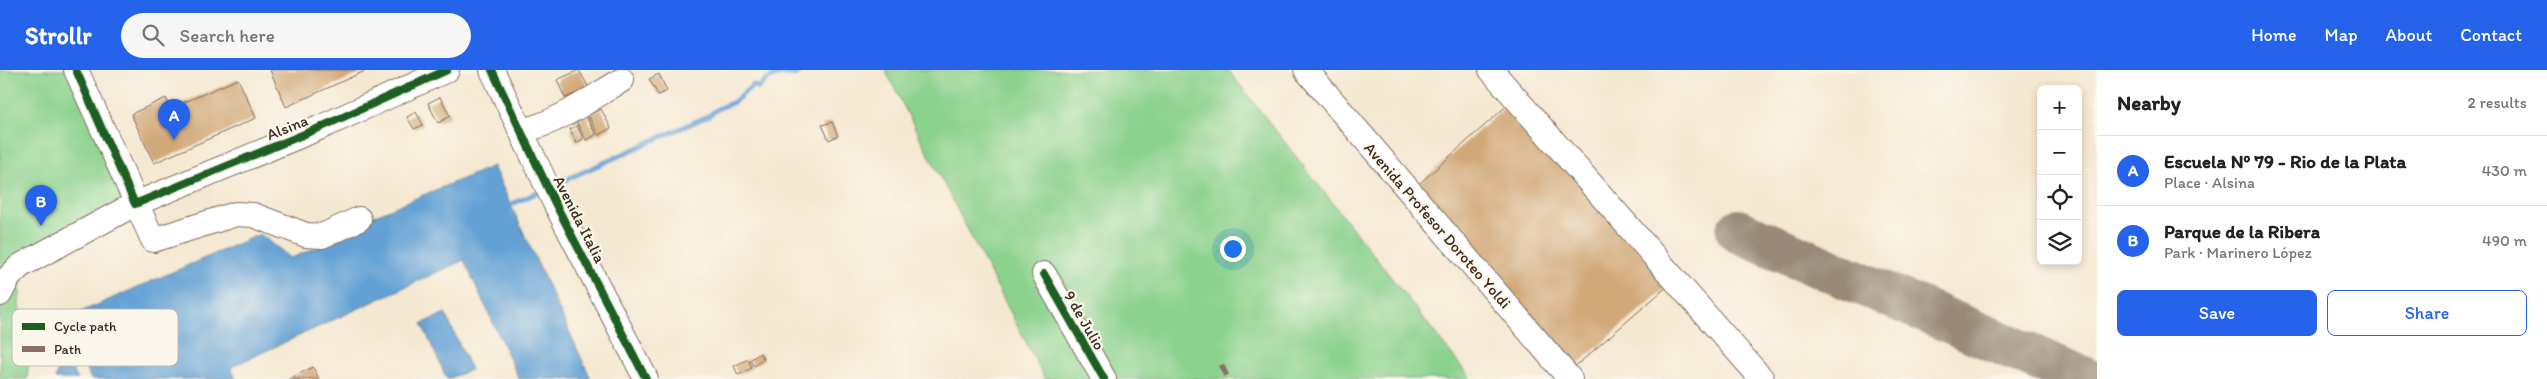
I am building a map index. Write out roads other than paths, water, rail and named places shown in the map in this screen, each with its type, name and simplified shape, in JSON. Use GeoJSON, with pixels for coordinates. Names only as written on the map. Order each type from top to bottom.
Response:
{"type":"FeatureCollection","features":[{"type":"Feature","properties":{"kind":"street"},"geometry":{"type":"LineString","coordinates":[[76,70],[135,204],[153,240],[236,214],[253,215],[306,235],[322,236],[359,219]]}},
{"type":"Feature","properties":{"kind":"street","name":"Alsina"},"geometry":{"type":"LineString","coordinates":[[0,294],[9,277],[20,266],[135,204],[319,128],[447,70]]}},
{"type":"Feature","properties":{"kind":"street","name":"Avenida Italia"},"geometry":{"type":"LineString","coordinates":[[492,70],[554,201],[646,379]]}},
{"type":"Feature","properties":{"kind":"street","name":"Avenida Profesor Doroteo Yoldi"},"geometry":{"type":"LineString","coordinates":[[1306,70],[1570,379]]}},
{"type":"Feature","properties":{"kind":"street"},"geometry":{"type":"LineString","coordinates":[[1491,70],[1762,379]]}},
{"type":"Feature","properties":{"kind":"street"},"geometry":{"type":"LineString","coordinates":[[521,131],[538,127],[556,119],[622,80]]}},
{"type":"Feature","properties":{"kind":"street","name":"9 de Julio"},"geometry":{"type":"LineString","coordinates":[[1044,274],[1104,379]]}},
{"type":"Feature","properties":{"kind":"water"},"geometry":{"type":"Polygon","coordinates":[[[493,166],[591,379],[519,379],[464,260],[231,367],[236,379],[91,379],[85,366],[178,366],[178,309],[88,309],[260,234],[291,258],[357,231],[373,216],[493,166]]]}},
{"type":"Feature","properties":{"kind":"water"},"geometry":{"type":"Polygon","coordinates":[[[445,313],[471,370],[447,379],[422,324],[445,313]]]}},
{"type":"Feature","properties":{"kind":"water"},"geometry":{"type":"Polygon","coordinates":[[[59,366],[70,366],[78,379],[55,379],[59,366]]]}},
{"type":"Feature","properties":{"kind":"waterway"},"geometry":{"type":"LineString","coordinates":[[554,185],[708,116],[719,108],[734,102],[753,85],[758,88],[766,80],[775,76],[785,74],[796,75],[803,70]]}},
{"type":"Feature","properties":{"kind":"waterway"},"geometry":{"type":"LineString","coordinates":[[510,205],[541,191]]}},
{"type":"Feature","properties":{"kind":"place","name":"Escuela Nº 79 - Rio de la Plata"},"geometry":{"type":"Point","coordinates":[174,140]}},
{"type":"Feature","properties":{"kind":"place","name":"Parque de la Ribera"},"geometry":{"type":"Point","coordinates":[41,226]}}]}
